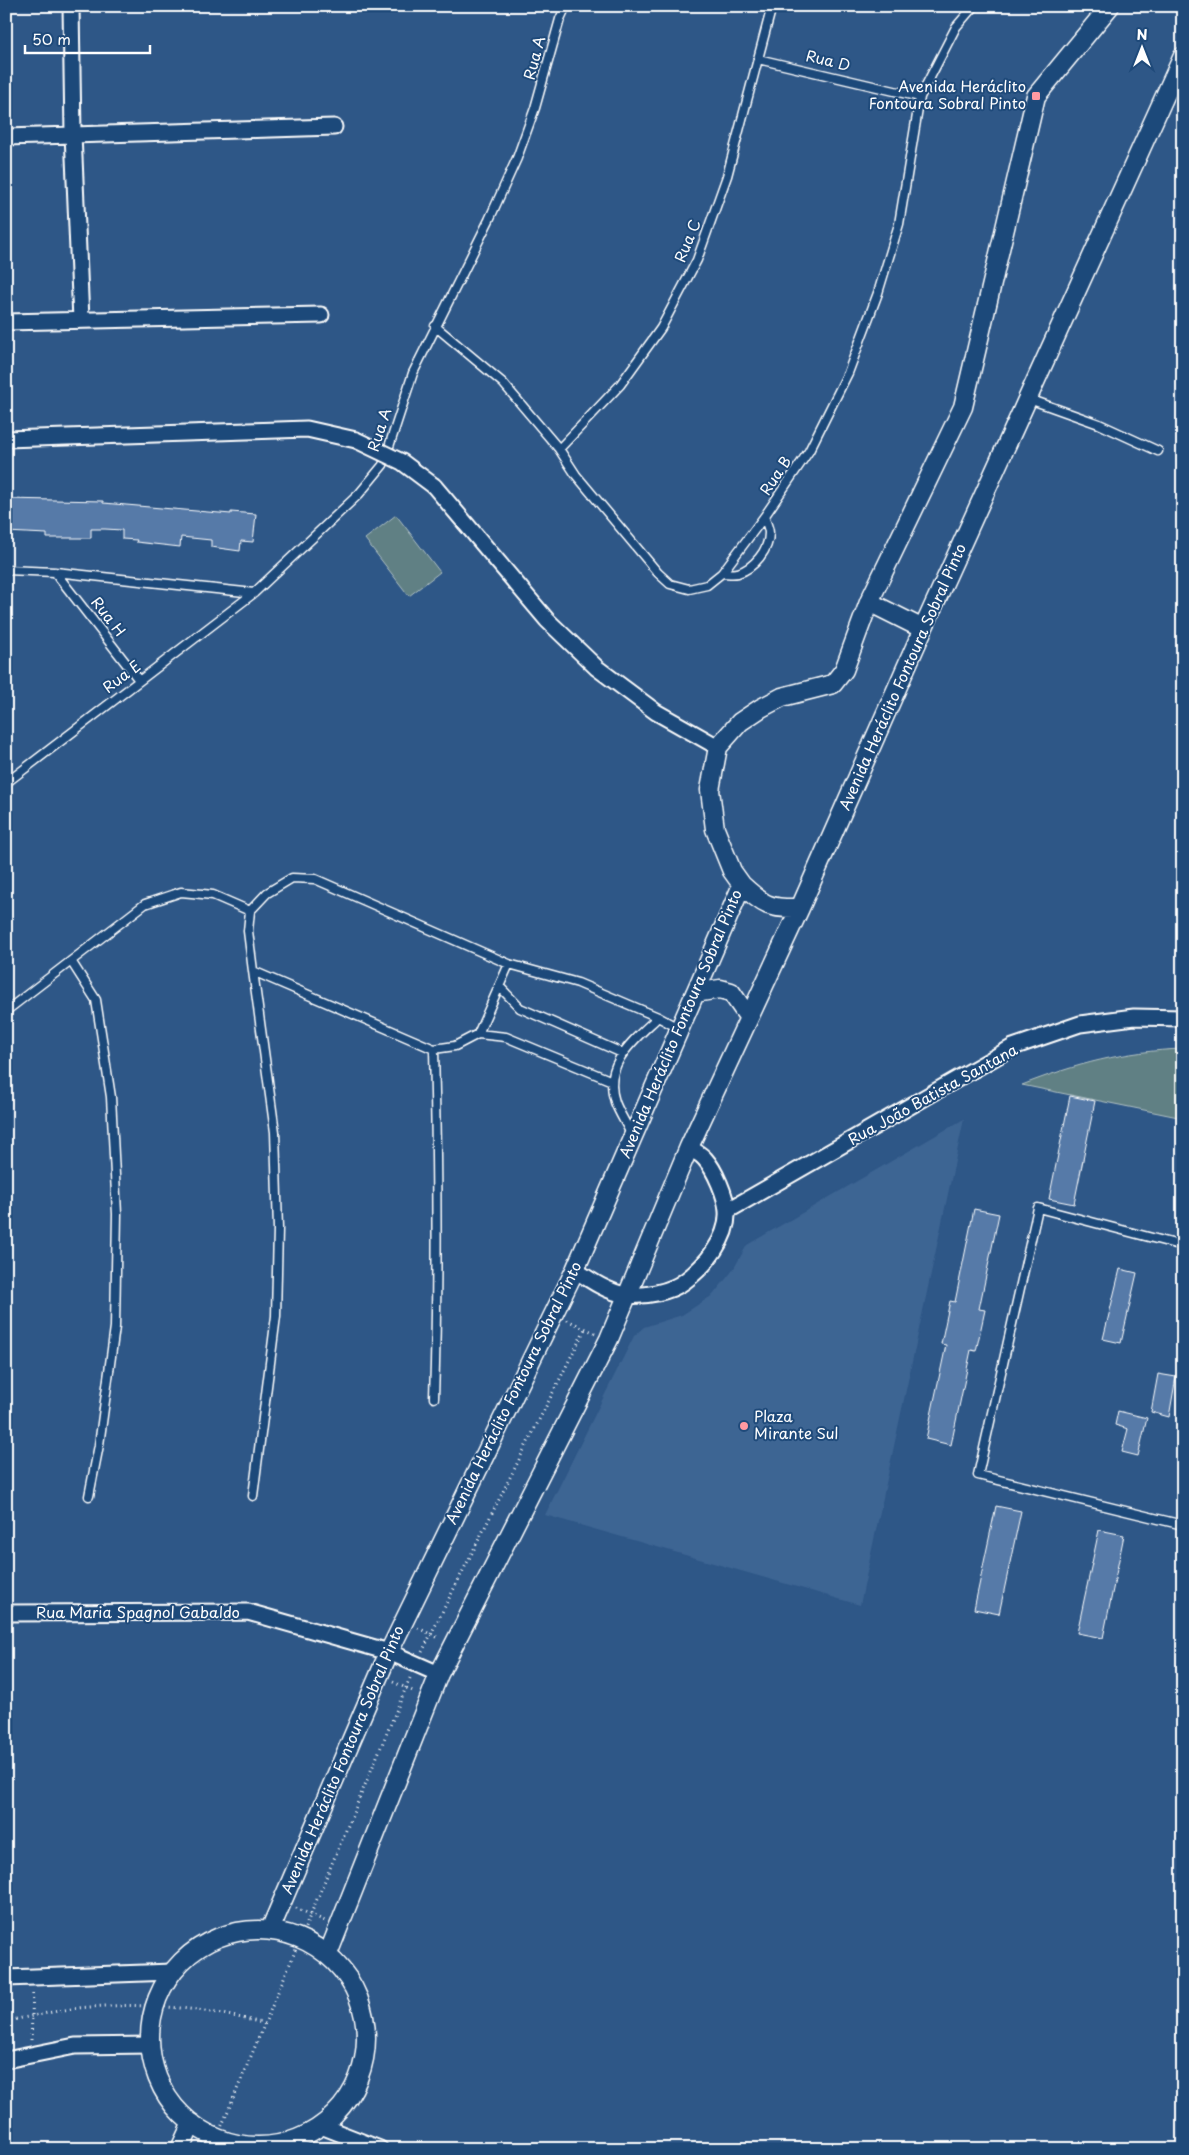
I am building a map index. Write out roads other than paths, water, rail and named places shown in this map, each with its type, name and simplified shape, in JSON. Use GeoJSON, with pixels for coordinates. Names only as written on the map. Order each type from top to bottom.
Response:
{"type":"FeatureCollection","features":[{"type":"Feature","properties":{"kind":"street"},"geometry":{"type":"LineString","coordinates":[[71,6],[73,134],[82,320]]}},
{"type":"Feature","properties":{"kind":"street"},"geometry":{"type":"LineString","coordinates":[[6,440],[307,429],[356,440],[402,462],[434,486],[547,620],[597,668],[656,712],[718,747],[740,722],[761,708],[782,697],[833,684],[844,670],[869,602],[963,407],[1036,96],[1110,6]]}},
{"type":"Feature","properties":{"kind":"street","name":"Avenida Heráclito Fontoura Sobral Pinto"},"geometry":{"type":"LineString","coordinates":[[328,1954],[439,1674],[609,1339],[690,1147],[800,908],[923,628],[1029,399],[1183,56]]}},
{"type":"Feature","properties":{"kind":"street"},"geometry":{"type":"LineString","coordinates":[[6,136],[334,127]]}},
{"type":"Feature","properties":{"kind":"street"},"geometry":{"type":"LineString","coordinates":[[6,322],[321,315]]}},
{"type":"Feature","properties":{"kind":"street"},"geometry":{"type":"LineString","coordinates":[[869,602],[923,628]]}},
{"type":"Feature","properties":{"kind":"street","name":"Avenida Heráclito Fontoura Sobral Pinto"},"geometry":{"type":"LineString","coordinates":[[270,1930],[389,1652],[575,1270],[742,885],[732,871],[715,829],[710,790],[718,747]]}},
{"type":"Feature","properties":{"kind":"street"},"geometry":{"type":"LineString","coordinates":[[742,885],[757,899],[776,909],[800,908]]}},
{"type":"Feature","properties":{"kind":"street"},"geometry":{"type":"LineString","coordinates":[[695,993],[720,990],[732,992],[749,1018]]}},
{"type":"Feature","properties":{"kind":"street","name":"Rua João Batista Santana"},"geometry":{"type":"LineString","coordinates":[[727,1211],[1013,1047],[1080,1024],[1134,1017],[1183,1018]]}},
{"type":"Feature","properties":{"kind":"street"},"geometry":{"type":"LineString","coordinates":[[575,1270],[598,1285],[626,1295],[657,1293],[684,1282],[705,1263],[723,1235],[727,1211],[719,1180],[705,1159],[690,1147]]}},
{"type":"Feature","properties":{"kind":"street","name":"Rua Maria Spagnol Gabaldo"},"geometry":{"type":"LineString","coordinates":[[6,1613],[248,1612],[389,1652],[439,1674]]}},
{"type":"Feature","properties":{"kind":"street"},"geometry":{"type":"LineString","coordinates":[[270,1930],[300,1938],[328,1954],[351,1980],[365,2012],[367,2048],[359,2081],[340,2111],[312,2132],[279,2145],[243,2147],[214,2143],[175,2108],[162,2089],[154,2067],[150,2045],[150,2025],[154,2006],[172,1972],[199,1947],[233,1933],[270,1930]]}},
{"type":"Feature","properties":{"kind":"street"},"geometry":{"type":"LineString","coordinates":[[6,1978],[172,1972]]}},
{"type":"Feature","properties":{"kind":"street"},"geometry":{"type":"LineString","coordinates":[[6,2060],[75,2046],[150,2045]]}},
{"type":"Feature","properties":{"kind":"street"},"geometry":{"type":"LineString","coordinates":[[180,2149],[192,2123]]}},
{"type":"Feature","properties":{"kind":"street"},"geometry":{"type":"LineString","coordinates":[[320,2126],[380,2149]]}},
{"type":"Feature","properties":{"kind":"lane","name":"Rua A"},"geometry":{"type":"LineString","coordinates":[[254,593],[359,494],[383,465],[413,373],[489,220],[517,158],[535,108],[560,19],[566,6]]}},
{"type":"Feature","properties":{"kind":"lane","name":"Rua C"},"geometry":{"type":"LineString","coordinates":[[559,449],[620,386],[660,328],[697,260],[727,176],[772,6]]}},
{"type":"Feature","properties":{"kind":"lane","name":"Rua B"},"geometry":{"type":"LineString","coordinates":[[435,326],[503,383],[559,449],[576,475],[658,573],[670,584],[689,589],[707,585],[722,573],[764,517],[813,442],[848,373],[878,293],[899,224],[920,97],[956,27],[974,6]]}},
{"type":"Feature","properties":{"kind":"lane","name":"Rua D"},"geometry":{"type":"LineString","coordinates":[[758,59],[920,97]]}},
{"type":"Feature","properties":{"kind":"lane"},"geometry":{"type":"LineString","coordinates":[[1029,399],[1098,424],[1158,451]]}},
{"type":"Feature","properties":{"kind":"lane"},"geometry":{"type":"LineString","coordinates":[[722,573],[736,574],[749,568],[759,558],[766,546],[769,532],[764,517]]}},
{"type":"Feature","properties":{"kind":"lane"},"geometry":{"type":"LineString","coordinates":[[6,570],[55,572],[254,593]]}},
{"type":"Feature","properties":{"kind":"lane","name":"Rua H"},"geometry":{"type":"LineString","coordinates":[[55,572],[139,680]]}},
{"type":"Feature","properties":{"kind":"lane","name":"Rua E"},"geometry":{"type":"LineString","coordinates":[[6,783],[254,593]]}},
{"type":"Feature","properties":{"kind":"lane"},"geometry":{"type":"LineString","coordinates":[[253,1496],[276,1316],[278,1229],[275,1132],[248,931],[250,911],[267,893],[292,878],[315,879],[509,964],[578,983],[658,1017],[680,1029]]}},
{"type":"Feature","properties":{"kind":"lane"},"geometry":{"type":"LineString","coordinates":[[6,1011],[145,904],[181,892],[213,896],[250,911]]}},
{"type":"Feature","properties":{"kind":"lane"},"geometry":{"type":"LineString","coordinates":[[71,961],[96,1000],[111,1096],[118,1214],[115,1327],[99,1445],[89,1496]]}},
{"type":"Feature","properties":{"kind":"lane"},"geometry":{"type":"LineString","coordinates":[[478,1034],[509,964]]}},
{"type":"Feature","properties":{"kind":"lane"},"geometry":{"type":"LineString","coordinates":[[253,970],[434,1049],[455,1046],[478,1034],[506,1037],[612,1082]]}},
{"type":"Feature","properties":{"kind":"lane"},"geometry":{"type":"LineString","coordinates":[[499,986],[520,1008],[622,1053]]}},
{"type":"Feature","properties":{"kind":"lane"},"geometry":{"type":"LineString","coordinates":[[633,1136],[615,1101],[612,1082],[614,1065],[622,1053],[658,1017]]}},
{"type":"Feature","properties":{"kind":"lane"},"geometry":{"type":"LineString","coordinates":[[434,1049],[438,1178],[438,1284],[434,1398]]}},
{"type":"Feature","properties":{"kind":"lane"},"geometry":{"type":"LineString","coordinates":[[1183,1246],[1038,1208],[978,1475],[1183,1525]]}},
{"type":"Feature","properties":{"kind":"place","name":"Avenida Heráclito Fontoura Sobral Pinto"},"geometry":{"type":"Point","coordinates":[1036,96]}},
{"type":"Feature","properties":{"kind":"place","name":"Plaza Mirante Sul"},"geometry":{"type":"Point","coordinates":[744,1426]}}]}
